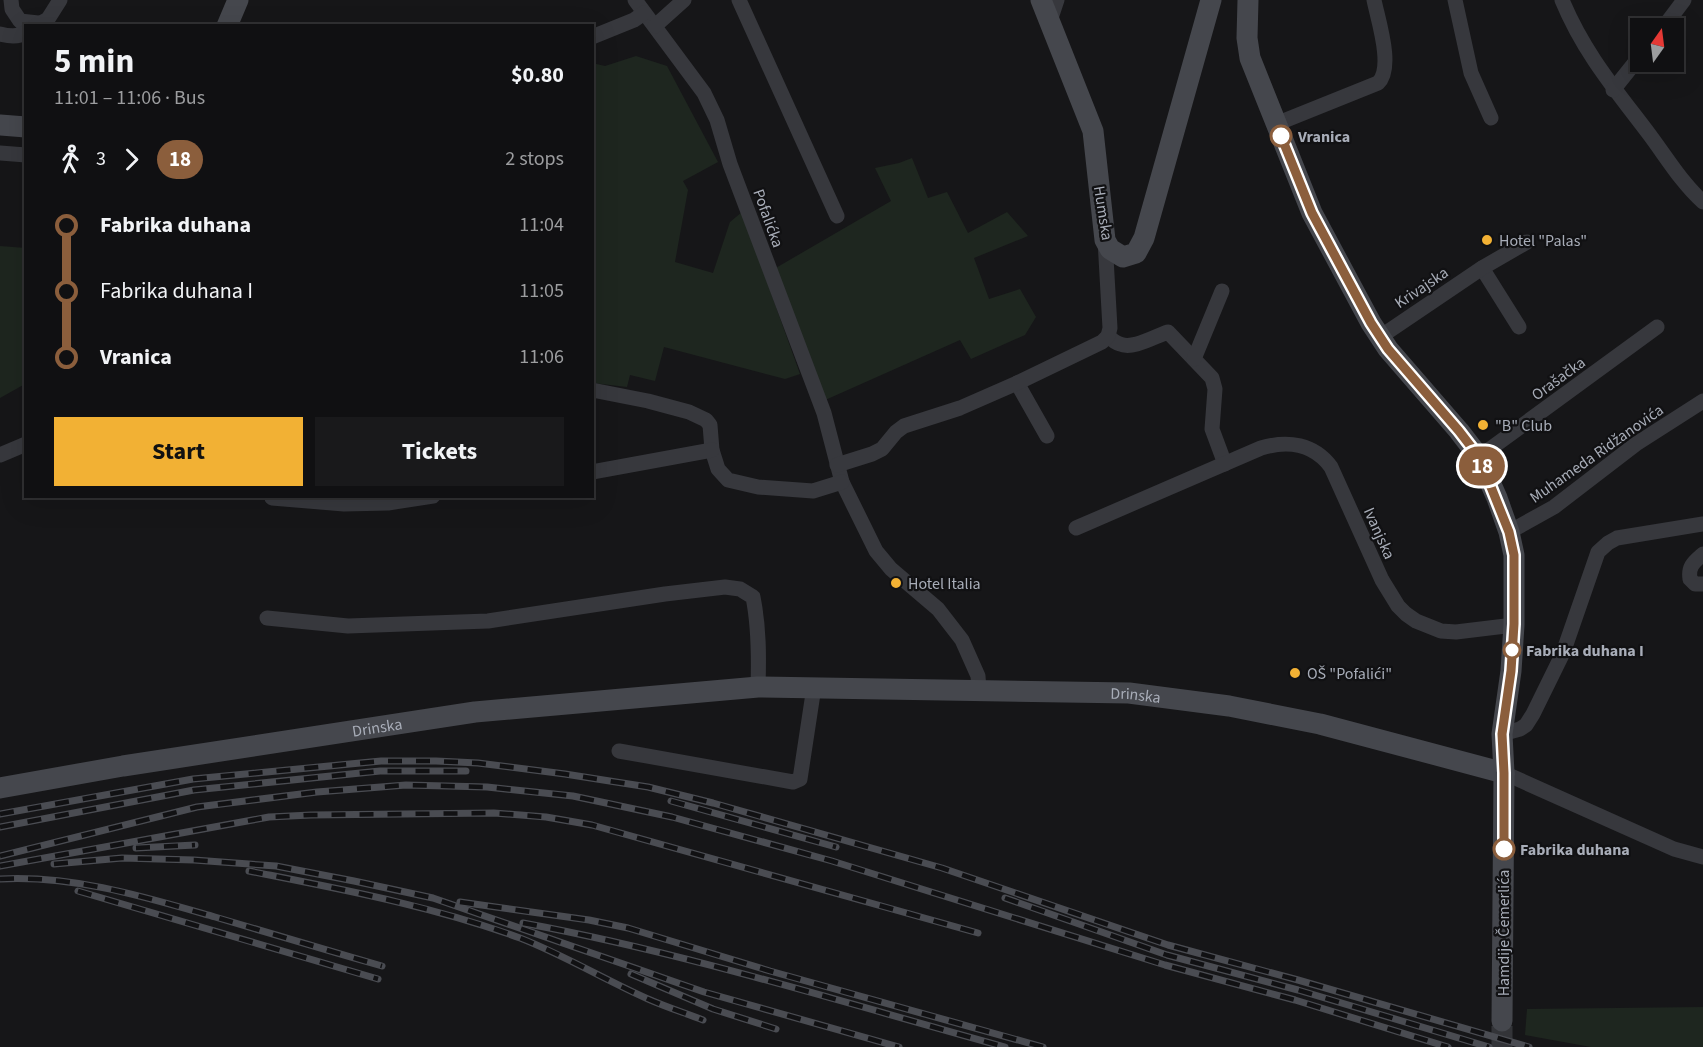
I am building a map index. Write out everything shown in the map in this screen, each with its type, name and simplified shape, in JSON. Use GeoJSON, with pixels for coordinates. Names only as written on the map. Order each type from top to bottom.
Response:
{"type":"FeatureCollection","features":[{"type":"Feature","properties":{"kind":"main road"},"geometry":{"type":"LineString","coordinates":[[228,24],[238,0]]}},
{"type":"Feature","properties":{"kind":"main road","name":"Humska"},"geometry":{"type":"LineString","coordinates":[[1041,0],[1093,131],[1105,240],[1110,249],[1122,257],[1136,253],[1141,246],[1211,0]]}},
{"type":"Feature","properties":{"kind":"main road"},"geometry":{"type":"LineString","coordinates":[[1248,0],[1247,38],[1250,58],[1312,213],[1388,349],[1479,457],[1509,532],[1514,555],[1514,624],[1511,671],[1502,734],[1504,773]]}},
{"type":"Feature","properties":{"kind":"main road"},"geometry":{"type":"LineString","coordinates":[[0,125],[24,128]]}},
{"type":"Feature","properties":{"kind":"main road","name":"Drinska"},"geometry":{"type":"LineString","coordinates":[[0,788],[123,766],[475,712],[758,687],[1129,693],[1229,706],[1320,723],[1504,773]]}},
{"type":"Feature","properties":{"kind":"main road","name":"Hamdije Čemerlića"},"geometry":{"type":"LineString","coordinates":[[1502,1021],[1504,773]]}},
{"type":"Feature","properties":{"kind":"street"},"geometry":{"type":"LineString","coordinates":[[11,0],[12,9],[20,21],[26,24]]}},
{"type":"Feature","properties":{"kind":"street"},"geometry":{"type":"LineString","coordinates":[[39,24],[48,19],[60,0]]}},
{"type":"Feature","properties":{"kind":"street"},"geometry":{"type":"LineString","coordinates":[[655,26],[684,0]]}},
{"type":"Feature","properties":{"kind":"street"},"geometry":{"type":"LineString","coordinates":[[739,0],[837,216]]}},
{"type":"Feature","properties":{"kind":"street"},"geometry":{"type":"LineString","coordinates":[[1050,21],[1057,0]]}},
{"type":"Feature","properties":{"kind":"street"},"geometry":{"type":"LineString","coordinates":[[1276,124],[1378,83],[1382,79],[1386,62],[1374,0]]}},
{"type":"Feature","properties":{"kind":"street"},"geometry":{"type":"LineString","coordinates":[[1455,0],[1471,73],[1491,118]]}},
{"type":"Feature","properties":{"kind":"street"},"geometry":{"type":"LineString","coordinates":[[1562,0],[1574,28],[1613,90],[1685,185],[1703,202]]}},
{"type":"Feature","properties":{"kind":"street"},"geometry":{"type":"LineString","coordinates":[[1670,18],[1684,0]]}},
{"type":"Feature","properties":{"kind":"street"},"geometry":{"type":"LineString","coordinates":[[594,36],[634,20],[639,7]]}},
{"type":"Feature","properties":{"kind":"street","name":"Pofalićka"},"geometry":{"type":"LineString","coordinates":[[639,7],[704,93],[717,120],[750,217],[824,413],[842,482],[876,551],[891,569],[938,609],[962,640],[978,676],[979,690]]}},
{"type":"Feature","properties":{"kind":"street"},"geometry":{"type":"LineString","coordinates":[[0,34],[10,36],[24,34]]}},
{"type":"Feature","properties":{"kind":"street"},"geometry":{"type":"LineString","coordinates":[[1613,90],[1630,69]]}},
{"type":"Feature","properties":{"kind":"street"},"geometry":{"type":"LineString","coordinates":[[0,153],[24,155]]}},
{"type":"Feature","properties":{"kind":"street"},"geometry":{"type":"LineString","coordinates":[[837,465],[882,449],[904,426],[960,408],[1102,342],[1108,336],[1110,328],[1105,240]]}},
{"type":"Feature","properties":{"kind":"street","name":"Krivajska"},"geometry":{"type":"LineString","coordinates":[[1380,337],[1482,268],[1527,242]]}},
{"type":"Feature","properties":{"kind":"street"},"geometry":{"type":"LineString","coordinates":[[1482,268],[1519,327]]}},
{"type":"Feature","properties":{"kind":"street"},"geometry":{"type":"LineString","coordinates":[[1194,359],[1222,291]]}},
{"type":"Feature","properties":{"kind":"street","name":"Orašačka"},"geometry":{"type":"LineString","coordinates":[[1479,457],[1657,327]]}},
{"type":"Feature","properties":{"kind":"street"},"geometry":{"type":"LineString","coordinates":[[1108,336],[1124,346],[1167,332],[1209,374],[1214,384],[1212,429],[1225,464]]}},
{"type":"Feature","properties":{"kind":"street"},"geometry":{"type":"LineString","coordinates":[[1017,383],[1047,436]]}},
{"type":"Feature","properties":{"kind":"street"},"geometry":{"type":"LineString","coordinates":[[594,390],[648,401],[688,412],[706,420],[710,425],[712,450],[718,469],[728,480],[758,487],[813,491],[842,482]]}},
{"type":"Feature","properties":{"kind":"street","name":"Muhameda Ridžanovića"},"geometry":{"type":"LineString","coordinates":[[1509,532],[1554,507],[1636,444],[1703,401]]}},
{"type":"Feature","properties":{"kind":"street","name":"Ivanjska"},"geometry":{"type":"LineString","coordinates":[[1076,528],[1272,445],[1294,444],[1319,453],[1331,467],[1382,580],[1398,606],[1406,614],[1416,621],[1441,631],[1456,632],[1514,624]]}},
{"type":"Feature","properties":{"kind":"street"},"geometry":{"type":"LineString","coordinates":[[0,455],[24,445]]}},
{"type":"Feature","properties":{"kind":"street"},"geometry":{"type":"LineString","coordinates":[[594,472],[712,450]]}},
{"type":"Feature","properties":{"kind":"street"},"geometry":{"type":"LineString","coordinates":[[272,498],[344,504],[388,503],[420,498]]}},
{"type":"Feature","properties":{"kind":"street"},"geometry":{"type":"LineString","coordinates":[[1502,734],[1526,725],[1533,714],[1563,653],[1598,552],[1617,538],[1703,524]]}},
{"type":"Feature","properties":{"kind":"street"},"geometry":{"type":"LineString","coordinates":[[1703,554],[1690,566],[1689,572],[1690,579],[1695,584],[1703,584]]}},
{"type":"Feature","properties":{"kind":"street"},"geometry":{"type":"LineString","coordinates":[[267,618],[348,626],[488,621],[665,594],[725,588],[740,589],[753,597],[757,617],[758,687]]}},
{"type":"Feature","properties":{"kind":"street"},"geometry":{"type":"LineString","coordinates":[[619,751],[793,782],[800,778],[814,687]]}},
{"type":"Feature","properties":{"kind":"street"},"geometry":{"type":"LineString","coordinates":[[1504,773],[1674,849],[1703,857]]}},
{"type":"Feature","properties":{"kind":"shaded area"},"geometry":{"type":"Polygon","coordinates":[[[636,56],[667,66],[718,162],[683,181],[688,190],[675,262],[713,273],[730,222],[742,212],[800,374],[785,379],[664,347],[655,381],[630,375],[627,387],[594,383],[594,63],[605,66],[636,56]]]}},
{"type":"Feature","properties":{"kind":"shaded area"},"geometry":{"type":"Polygon","coordinates":[[[912,158],[928,198],[947,192],[968,233],[1007,212],[1028,236],[974,258],[989,299],[1020,289],[1036,317],[1025,335],[971,359],[960,340],[823,401],[774,269],[891,201],[875,168],[912,158]]]}},
{"type":"Feature","properties":{"kind":"shaded area"},"geometry":{"type":"Polygon","coordinates":[[[0,246],[24,248],[24,385],[0,398],[0,246]]]}},
{"type":"Feature","properties":{"kind":"shaded area"},"geometry":{"type":"Polygon","coordinates":[[[1703,1007],[1703,1047],[1591,1047],[1525,1035],[1527,1009],[1703,1007]]]}},
{"type":"Feature","properties":{"kind":"tunnel"},"geometry":{"type":"LineString","coordinates":[[1502,1021],[1502,1047]]}},
{"type":"Feature","properties":{"kind":"railway"},"geometry":{"type":"LineString","coordinates":[[0,814],[193,779],[381,761],[478,763],[565,774],[648,787],[713,803],[942,868],[1168,945],[1529,1047]]}},
{"type":"Feature","properties":{"kind":"railway"},"geometry":{"type":"LineString","coordinates":[[0,827],[194,790],[380,771],[466,771]]}},
{"type":"Feature","properties":{"kind":"railway"},"geometry":{"type":"LineString","coordinates":[[0,856],[197,807],[317,792],[406,785],[487,787],[573,796],[672,817],[832,861],[1165,965],[1295,1000],[1448,1047]]}},
{"type":"Feature","properties":{"kind":"railway"},"geometry":{"type":"LineString","coordinates":[[671,801],[836,847]]}},
{"type":"Feature","properties":{"kind":"railway"},"geometry":{"type":"LineString","coordinates":[[0,866],[269,817],[494,813],[546,817],[592,825],[978,933]]}},
{"type":"Feature","properties":{"kind":"railway"},"geometry":{"type":"LineString","coordinates":[[136,848],[195,845]]}},
{"type":"Feature","properties":{"kind":"railway"},"geometry":{"type":"LineString","coordinates":[[54,864],[122,858],[276,866],[433,898],[704,992],[899,1047]]}},
{"type":"Feature","properties":{"kind":"railway"},"geometry":{"type":"LineString","coordinates":[[249,871],[386,899],[487,927],[520,938],[648,999],[703,1020]]}},
{"type":"Feature","properties":{"kind":"railway"},"geometry":{"type":"LineString","coordinates":[[0,879],[55,880],[136,895],[382,966]]}},
{"type":"Feature","properties":{"kind":"railway"},"geometry":{"type":"LineString","coordinates":[[78,891],[378,979]]}},
{"type":"Feature","properties":{"kind":"railway"},"geometry":{"type":"LineString","coordinates":[[1005,898],[1167,955],[1298,990],[1489,1047]]}},
{"type":"Feature","properties":{"kind":"railway"},"geometry":{"type":"LineString","coordinates":[[460,902],[589,920],[628,928],[770,971],[1043,1047]]}},
{"type":"Feature","properties":{"kind":"railway"},"geometry":{"type":"LineString","coordinates":[[523,923],[705,964],[1005,1047]]}},
{"type":"Feature","properties":{"kind":"railway"},"geometry":{"type":"LineString","coordinates":[[631,974],[713,1009],[776,1029]]}},
{"type":"Feature","properties":{"kind":"bus line","name":"18"},"geometry":{"type":"LineString","coordinates":[[1281,136],[1312,213],[1371,323],[1388,349],[1479,457],[1509,532],[1515,567],[1511,671],[1502,734],[1504,849]]}},
{"type":"Feature","properties":{"kind":"place","name":"Vranica"},"geometry":{"type":"Point","coordinates":[1281,136]}},
{"type":"Feature","properties":{"kind":"place","name":"Hotel \"Palas\""},"geometry":{"type":"Point","coordinates":[1487,240]}},
{"type":"Feature","properties":{"kind":"place","name":"\"B\" Club"},"geometry":{"type":"Point","coordinates":[1483,425]}},
{"type":"Feature","properties":{"kind":"place","name":"Hotel Italia"},"geometry":{"type":"Point","coordinates":[896,583]}},
{"type":"Feature","properties":{"kind":"place","name":"Fabrika duhana I"},"geometry":{"type":"Point","coordinates":[1512,650]}},
{"type":"Feature","properties":{"kind":"place","name":"OŠ \"Pofalići\""},"geometry":{"type":"Point","coordinates":[1295,673]}},
{"type":"Feature","properties":{"kind":"place","name":"Fabrika duhana"},"geometry":{"type":"Point","coordinates":[1504,849]}}]}
